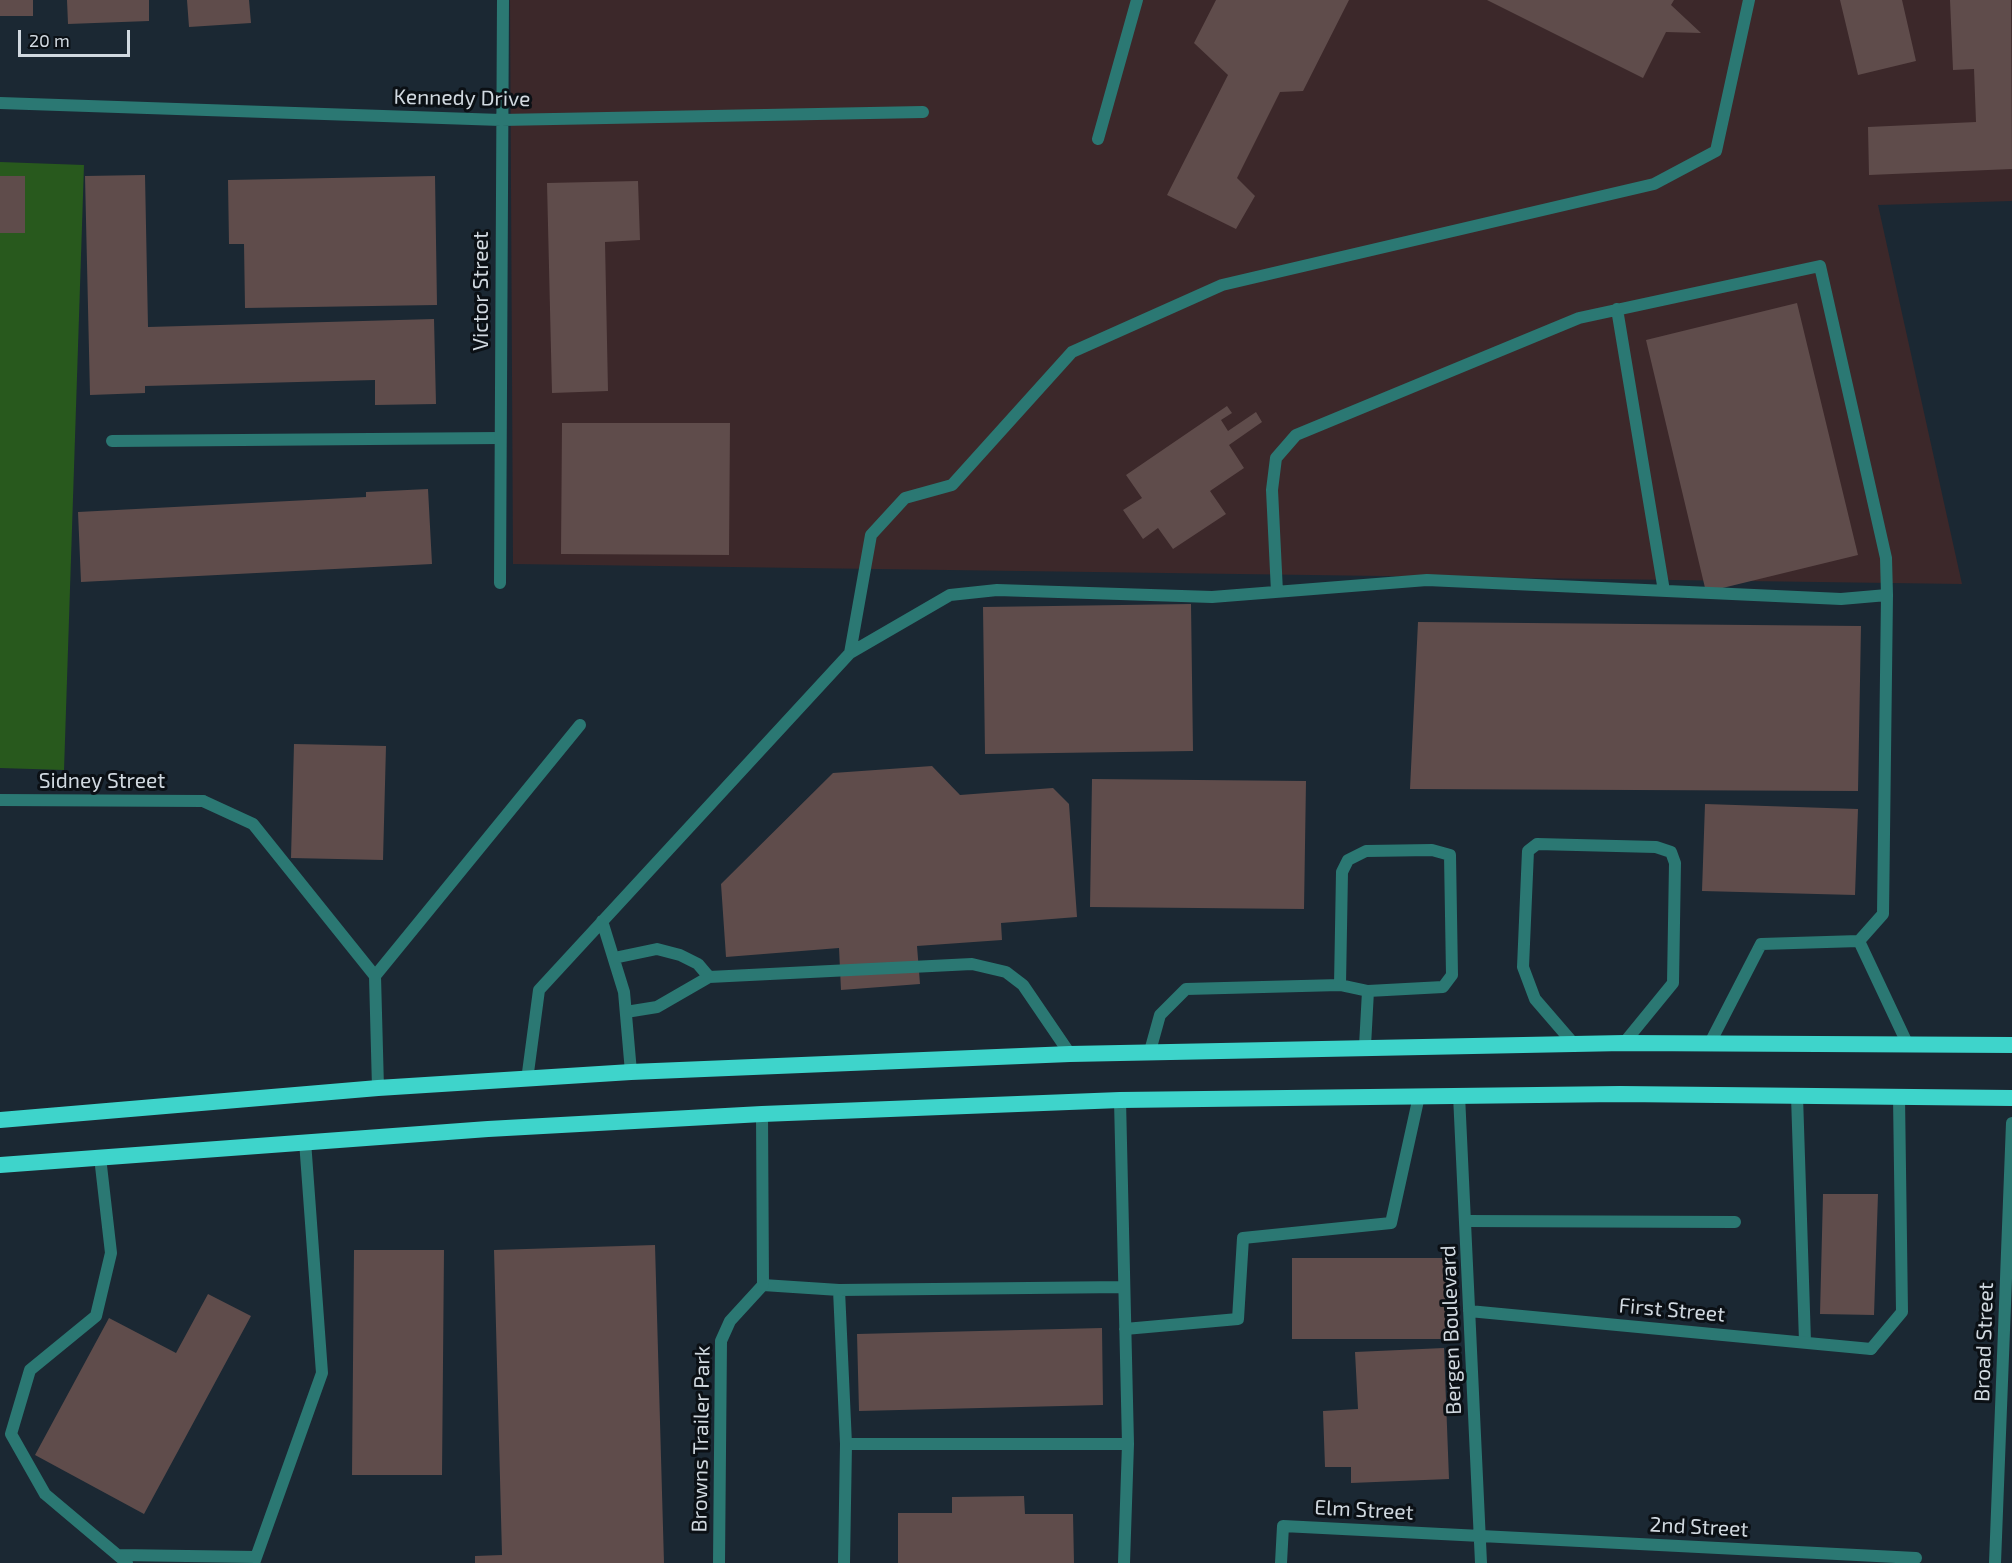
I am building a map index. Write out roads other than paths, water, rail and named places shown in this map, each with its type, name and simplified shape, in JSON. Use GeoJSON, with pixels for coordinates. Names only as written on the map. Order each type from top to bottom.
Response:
{"type":"FeatureCollection","features":[{"type":"Feature","properties":{"kind":"highway"},"geometry":{"type":"LineString","coordinates":[[0,1120],[378,1089],[631,1072],[1150,1051],[1573,1043],[2012,1045]]}},
{"type":"Feature","properties":{"kind":"highway"},"geometry":{"type":"LineString","coordinates":[[0,1165],[305,1141],[762,1114],[1120,1100],[1459,1095],[2012,1098]]}},
{"type":"Feature","properties":{"kind":"street","name":"Victor Street"},"geometry":{"type":"LineString","coordinates":[[500,583],[503,0]]}},
{"type":"Feature","properties":{"kind":"street"},"geometry":{"type":"LineString","coordinates":[[1098,139],[1137,0]]}},
{"type":"Feature","properties":{"kind":"street"},"geometry":{"type":"LineString","coordinates":[[850,653],[871,535],[905,498],[952,485],[1072,352],[1222,285],[1654,183],[1716,152],[1749,0]]}},
{"type":"Feature","properties":{"kind":"street","name":"Kennedy Drive"},"geometry":{"type":"LineString","coordinates":[[0,102],[501,120],[923,112]]}},
{"type":"Feature","properties":{"kind":"street"},"geometry":{"type":"LineString","coordinates":[[1277,592],[1272,490],[1276,458],[1296,435],[1579,318],[1820,266],[1886,558],[1883,914],[1859,941],[1761,944],[1710,1043]]}},
{"type":"Feature","properties":{"kind":"street"},"geometry":{"type":"LineString","coordinates":[[1617,309],[1664,591]]}},
{"type":"Feature","properties":{"kind":"street"},"geometry":{"type":"LineString","coordinates":[[112,441],[500,438]]}},
{"type":"Feature","properties":{"kind":"street"},"geometry":{"type":"LineString","coordinates":[[527,1080],[538,990],[850,653],[950,595],[997,590],[1212,597],[1427,580],[1841,599],[1887,595]]}},
{"type":"Feature","properties":{"kind":"street"},"geometry":{"type":"LineString","coordinates":[[378,1089],[375,976],[580,725]]}},
{"type":"Feature","properties":{"kind":"street","name":"Sidney Street"},"geometry":{"type":"LineString","coordinates":[[0,800],[203,801],[253,824],[375,976]]}},
{"type":"Feature","properties":{"kind":"street"},"geometry":{"type":"LineString","coordinates":[[1573,1043],[1535,999],[1523,967],[1528,851],[1537,844],[1656,847],[1671,852],[1675,863],[1673,983],[1624,1043]]}},
{"type":"Feature","properties":{"kind":"street"},"geometry":{"type":"LineString","coordinates":[[1150,1051],[1160,1015],[1186,989],[1340,985],[1368,991],[1443,987],[1452,975],[1450,855],[1432,850],[1366,851],[1348,860],[1342,872],[1340,985]]}},
{"type":"Feature","properties":{"kind":"street"},"geometry":{"type":"LineString","coordinates":[[602,921],[624,992],[631,1072]]}},
{"type":"Feature","properties":{"kind":"street"},"geometry":{"type":"LineString","coordinates":[[1859,941],[1907,1043]]}},
{"type":"Feature","properties":{"kind":"street"},"geometry":{"type":"LineString","coordinates":[[614,958],[657,949],[698,963],[709,977]]}},
{"type":"Feature","properties":{"kind":"street"},"geometry":{"type":"LineString","coordinates":[[626,1012],[657,1007],[709,977],[972,964],[1006,972],[1023,985],[1070,1054]]}},
{"type":"Feature","properties":{"kind":"street"},"geometry":{"type":"LineString","coordinates":[[1365,1046],[1368,991]]}},
{"type":"Feature","properties":{"kind":"street","name":"Bergen Boulevard"},"geometry":{"type":"LineString","coordinates":[[1459,1095],[1482,1563]]}},
{"type":"Feature","properties":{"kind":"street"},"geometry":{"type":"LineString","coordinates":[[1125,1329],[1238,1319],[1243,1238],[1391,1222],[1419,1096]]}},
{"type":"Feature","properties":{"kind":"street"},"geometry":{"type":"LineString","coordinates":[[1797,1096],[1805,1342]]}},
{"type":"Feature","properties":{"kind":"street","name":"First Street"},"geometry":{"type":"LineString","coordinates":[[1469,1311],[1871,1349],[1902,1312],[1903,1227],[1899,1097]]}},
{"type":"Feature","properties":{"kind":"street"},"geometry":{"type":"LineString","coordinates":[[1120,1100],[1128,1444],[1124,1563]]}},
{"type":"Feature","properties":{"kind":"street"},"geometry":{"type":"LineString","coordinates":[[762,1114],[763,1285],[839,1290],[1124,1287]]}},
{"type":"Feature","properties":{"kind":"street","name":"Broad Street"},"geometry":{"type":"LineString","coordinates":[[1995,1563],[2012,1123]]}},
{"type":"Feature","properties":{"kind":"street"},"geometry":{"type":"LineString","coordinates":[[100,1157],[111,1253],[96,1316],[30,1370],[11,1434],[45,1494],[123,1559],[255,1560],[322,1373],[305,1141]]}},
{"type":"Feature","properties":{"kind":"street"},"geometry":{"type":"LineString","coordinates":[[1466,1221],[1735,1222]]}},
{"type":"Feature","properties":{"kind":"street","name":"Browns Trailer Park"},"geometry":{"type":"LineString","coordinates":[[719,1563],[721,1341],[730,1321],[763,1285]]}},
{"type":"Feature","properties":{"kind":"street"},"geometry":{"type":"LineString","coordinates":[[839,1290],[846,1444],[844,1563]]}},
{"type":"Feature","properties":{"kind":"street"},"geometry":{"type":"LineString","coordinates":[[846,1444],[1128,1444]]}},
{"type":"Feature","properties":{"kind":"street","name":"Elm Street"},"geometry":{"type":"LineString","coordinates":[[1281,1563],[1283,1526],[1480,1536]]}},
{"type":"Feature","properties":{"kind":"street","name":"2nd Street"},"geometry":{"type":"LineString","coordinates":[[1480,1536],[1916,1558]]}}]}
